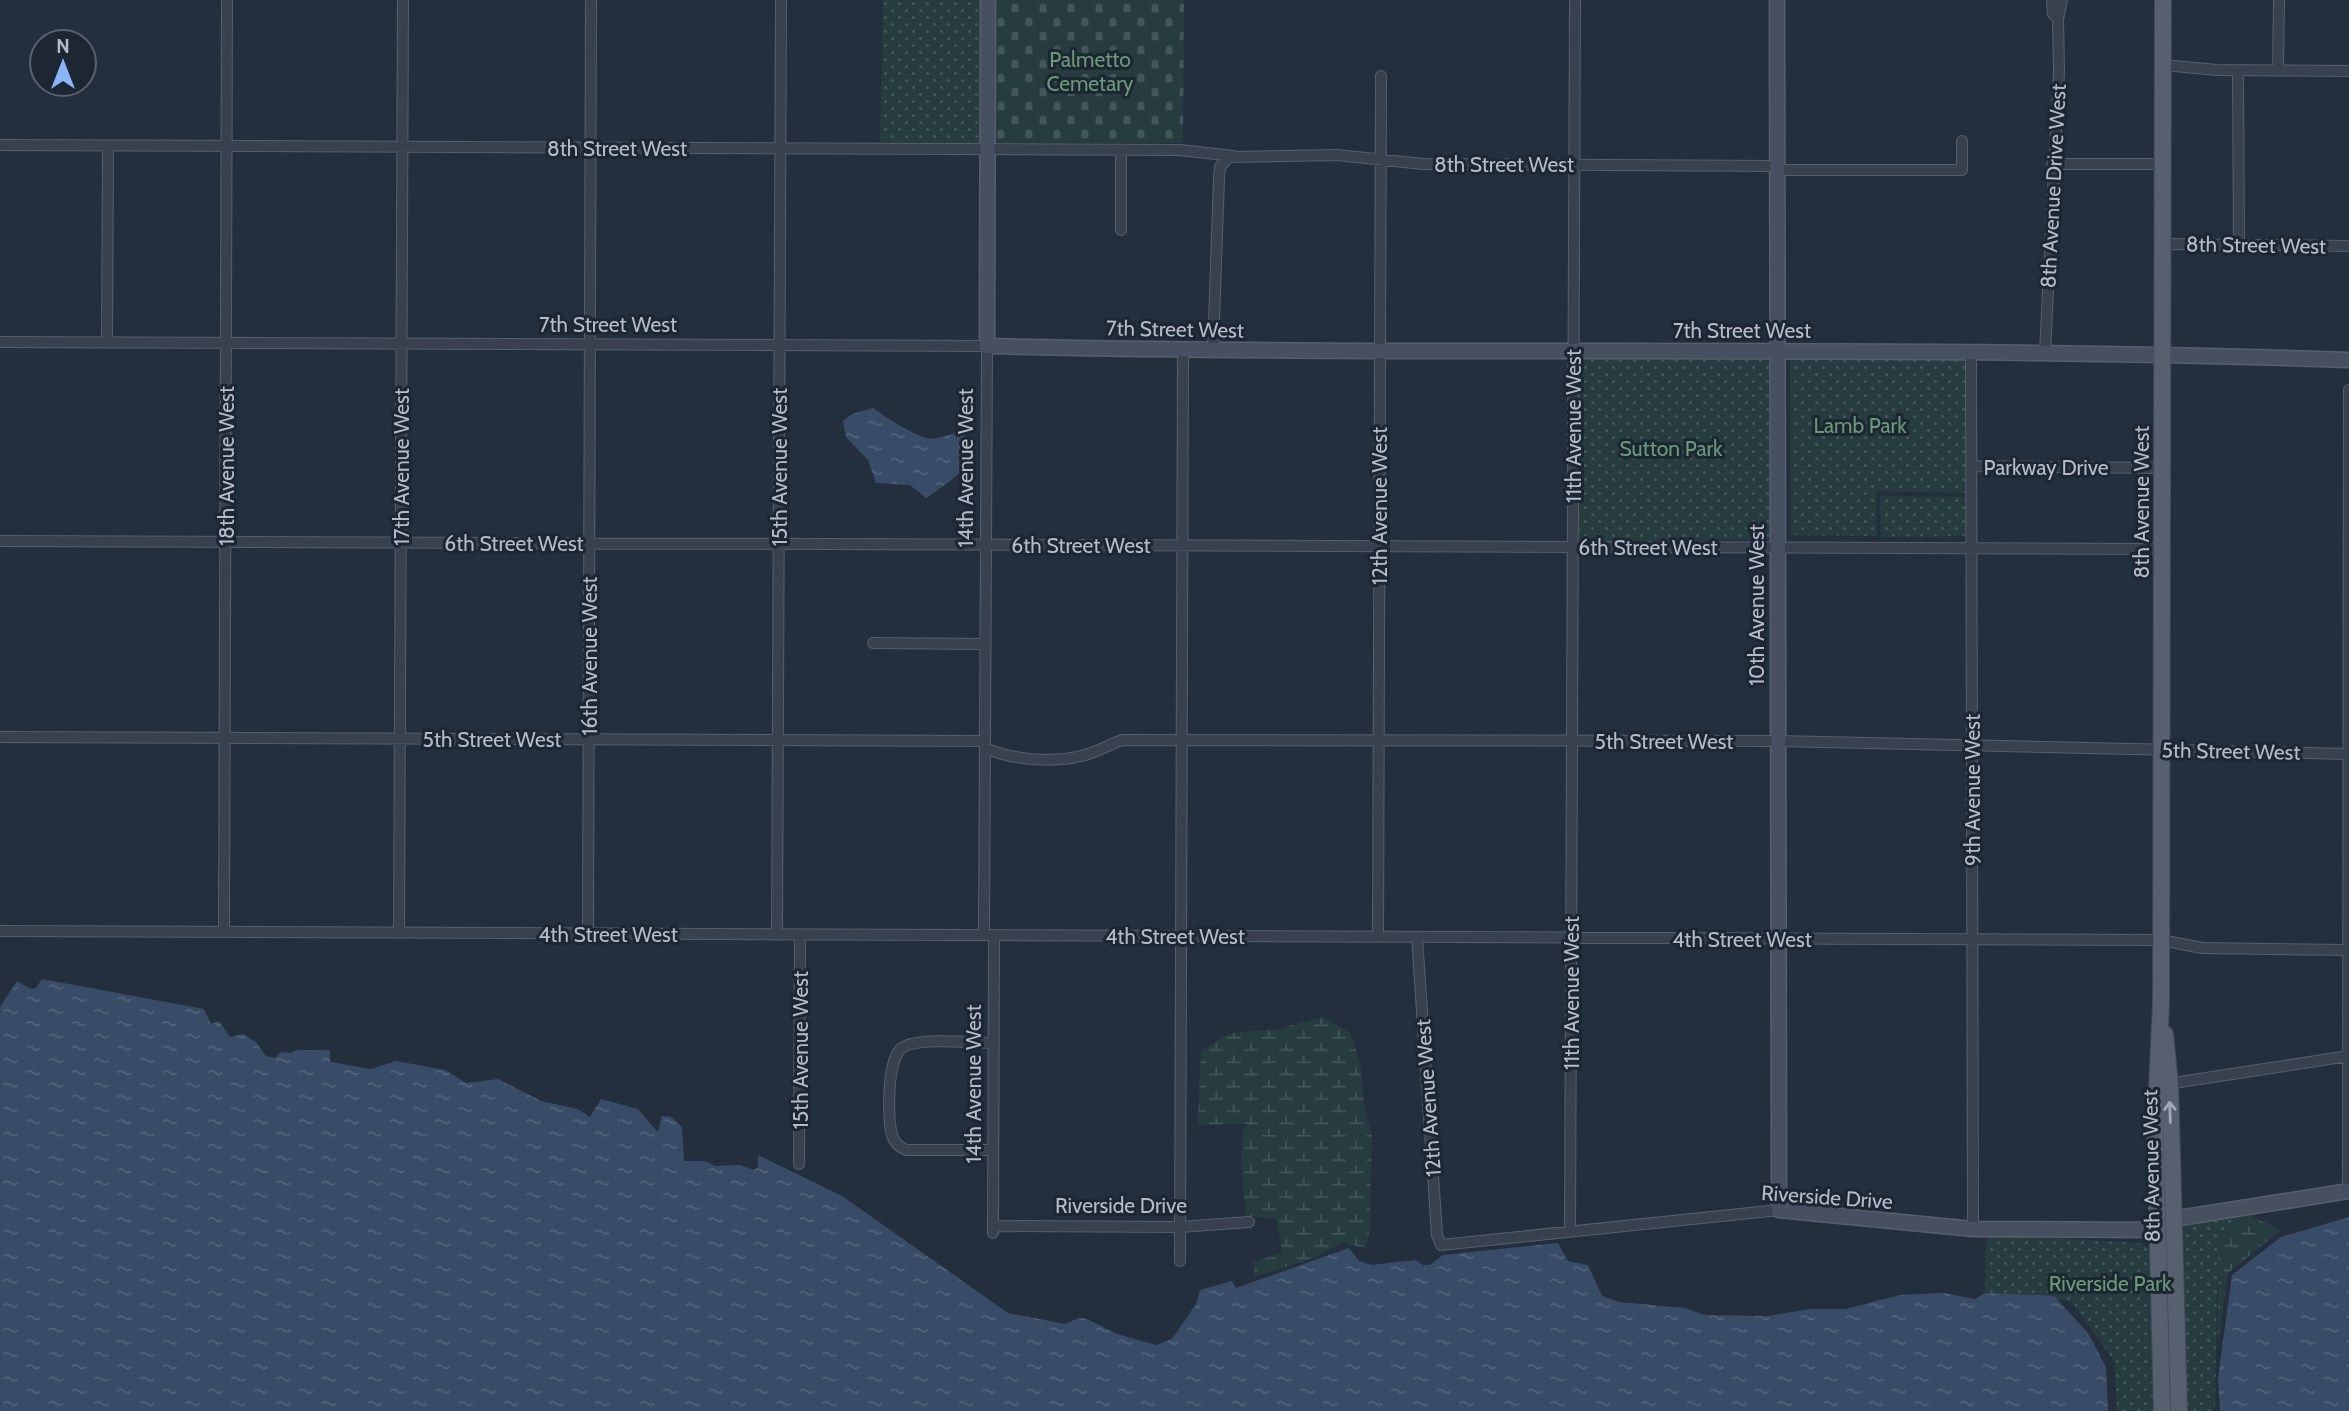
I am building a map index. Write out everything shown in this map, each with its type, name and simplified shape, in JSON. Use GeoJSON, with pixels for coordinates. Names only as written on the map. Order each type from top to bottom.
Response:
{"type":"FeatureCollection","features":[{"type":"Feature","properties":{"kind":"main road","name":"8th Avenue West"},"geometry":{"type":"LineString","coordinates":[[2163,0],[2161,1003],[2163,1085],[2173,1219],[2179,1411]]}},
{"type":"Feature","properties":{"kind":"main road","name":"8th Avenue West"},"geometry":{"type":"LineString","coordinates":[[2162,1411],[2155,1131],[2163,1085]]}},
{"type":"Feature","properties":{"kind":"main road"},"geometry":{"type":"LineString","coordinates":[[2155,1131],[2162,1163],[2164,1206],[2173,1219]]}},
{"type":"Feature","properties":{"kind":"main road"},"geometry":{"type":"LineString","coordinates":[[2157,1230],[2164,1238],[2167,1249],[2169,1348],[2178,1392]]}},
{"type":"Feature","properties":{"kind":"street","name":"18th Avenue West"},"geometry":{"type":"LineString","coordinates":[[224,932],[228,0]]}},
{"type":"Feature","properties":{"kind":"street","name":"17th Avenue West"},"geometry":{"type":"LineString","coordinates":[[399,933],[403,0]]}},
{"type":"Feature","properties":{"kind":"street","name":"16th Avenue West"},"geometry":{"type":"LineString","coordinates":[[587,934],[591,0]]}},
{"type":"Feature","properties":{"kind":"street","name":"15th Avenue West"},"geometry":{"type":"LineString","coordinates":[[777,935],[781,0]]}},
{"type":"Feature","properties":{"kind":"street","name":"14th Avenue West"},"geometry":{"type":"LineString","coordinates":[[988,0],[985,744],[994,1043],[993,1229]]}},
{"type":"Feature","properties":{"kind":"street","name":"11th Avenue West"},"geometry":{"type":"LineString","coordinates":[[1570,1230],[1575,0]]}},
{"type":"Feature","properties":{"kind":"street","name":"10th Avenue West"},"geometry":{"type":"LineString","coordinates":[[1777,0],[1779,1210]]}},
{"type":"Feature","properties":{"kind":"street","name":"8th Avenue Drive West"},"geometry":{"type":"LineString","coordinates":[[2052,0],[2053,14],[2057,19]]}},
{"type":"Feature","properties":{"kind":"street","name":"8th Avenue Drive West"},"geometry":{"type":"LineString","coordinates":[[2045,352],[2051,276],[2052,164],[2059,71],[2057,19],[2063,0]]}},
{"type":"Feature","properties":{"kind":"street"},"geometry":{"type":"LineString","coordinates":[[2278,70],[2279,0]]}},
{"type":"Feature","properties":{"kind":"street"},"geometry":{"type":"LineString","coordinates":[[2163,65],[2238,70],[2349,71]]}},
{"type":"Feature","properties":{"kind":"street"},"geometry":{"type":"LineString","coordinates":[[2238,70],[2239,245]]}},
{"type":"Feature","properties":{"kind":"street","name":"12th Avenue West"},"geometry":{"type":"LineString","coordinates":[[1378,937],[1381,76]]}},
{"type":"Feature","properties":{"kind":"street","name":"8th Street West"},"geometry":{"type":"LineString","coordinates":[[0,145],[1179,150],[1231,156],[1337,155],[1423,164],[1962,170],[1962,141]]}},
{"type":"Feature","properties":{"kind":"street"},"geometry":{"type":"LineString","coordinates":[[107,342],[108,146]]}},
{"type":"Feature","properties":{"kind":"street"},"geometry":{"type":"LineString","coordinates":[[1121,150],[1121,230]]}},
{"type":"Feature","properties":{"kind":"street"},"geometry":{"type":"LineString","coordinates":[[1213,351],[1219,178],[1223,161],[1231,156]]}},
{"type":"Feature","properties":{"kind":"street"},"geometry":{"type":"LineString","coordinates":[[2052,164],[2162,164]]}},
{"type":"Feature","properties":{"kind":"street","name":"8th Street West"},"geometry":{"type":"LineString","coordinates":[[2163,244],[2349,246]]}},
{"type":"Feature","properties":{"kind":"street","name":"7th Street West"},"geometry":{"type":"LineString","coordinates":[[0,342],[986,346],[1183,351],[1971,351],[2162,353],[2349,360]]}},
{"type":"Feature","properties":{"kind":"street"},"geometry":{"type":"LineString","coordinates":[[1180,1261],[1183,351]]}},
{"type":"Feature","properties":{"kind":"street","name":"9th Avenue West"},"geometry":{"type":"LineString","coordinates":[[1971,351],[1973,1229]]}},
{"type":"Feature","properties":{"kind":"street"},"geometry":{"type":"LineString","coordinates":[[2173,1219],[2348,1191],[2349,390]]}},
{"type":"Feature","properties":{"kind":"street","name":"Parkway Drive"},"geometry":{"type":"LineString","coordinates":[[1972,466],[2162,468]]}},
{"type":"Feature","properties":{"kind":"street","name":"6th Street West"},"geometry":{"type":"LineString","coordinates":[[0,541],[2162,549]]}},
{"type":"Feature","properties":{"kind":"street"},"geometry":{"type":"LineString","coordinates":[[873,643],[985,644]]}},
{"type":"Feature","properties":{"kind":"street","name":"5th Street West"},"geometry":{"type":"LineString","coordinates":[[0,737],[778,740],[985,744],[1005,757],[1069,758],[1085,756],[1122,740],[1973,743],[2348,754]]}},
{"type":"Feature","properties":{"kind":"street","name":"4th Street West"},"geometry":{"type":"LineString","coordinates":[[0,931],[2161,940],[2202,948],[2348,950]]}},
{"type":"Feature","properties":{"kind":"street","name":"15th Avenue West"},"geometry":{"type":"LineString","coordinates":[[799,1164],[800,935]]}},
{"type":"Feature","properties":{"kind":"street","name":"12th Avenue West"},"geometry":{"type":"LineString","coordinates":[[1417,937],[1437,1235],[1441,1244],[1454,1244]]}},
{"type":"Feature","properties":{"kind":"street"},"geometry":{"type":"LineString","coordinates":[[993,1150],[906,1150],[899,1146],[891,1131],[891,1063],[899,1049],[912,1044],[994,1043]]}},
{"type":"Feature","properties":{"kind":"street"},"geometry":{"type":"LineString","coordinates":[[2163,1085],[2348,1056]]}},
{"type":"Feature","properties":{"kind":"street","name":"Riverside Drive"},"geometry":{"type":"LineString","coordinates":[[1454,1244],[1779,1210],[1973,1229],[2157,1230]]}},
{"type":"Feature","properties":{"kind":"street","name":"Riverside Drive"},"geometry":{"type":"LineString","coordinates":[[993,1229],[1180,1227],[1249,1222]]}},
{"type":"Feature","properties":{"kind":"green space"},"geometry":{"type":"Polygon","coordinates":[[[883,0],[981,0],[979,143],[880,142],[883,0]]]}},
{"type":"Feature","properties":{"kind":"green space","name":"Palmetto Cemetary"},"geometry":{"type":"Polygon","coordinates":[[[997,0],[1184,0],[1183,143],[994,143],[997,0]]]}},
{"type":"Feature","properties":{"kind":"green space","name":"Sutton Park"},"geometry":{"type":"Polygon","coordinates":[[[1577,354],[1773,354],[1773,539],[1577,542],[1577,354]]]}},
{"type":"Feature","properties":{"kind":"green space","name":"Lamb Park"},"geometry":{"type":"Polygon","coordinates":[[[1969,355],[1967,493],[1876,491],[1877,536],[1791,535],[1790,357],[1969,355]]]}},
{"type":"Feature","properties":{"kind":"green space"},"geometry":{"type":"Polygon","coordinates":[[[1880,496],[1967,497],[1967,536],[1881,537],[1880,496]]]}},
{"type":"Feature","properties":{"kind":"green space"},"geometry":{"type":"Polygon","coordinates":[[[1323,1017],[1350,1033],[1360,1062],[1365,1111],[1372,1134],[1370,1230],[1366,1248],[1343,1243],[1308,1260],[1255,1277],[1253,1262],[1282,1253],[1277,1219],[1246,1216],[1241,1155],[1243,1132],[1247,1124],[1198,1125],[1201,1051],[1230,1033],[1277,1029],[1323,1017]]]}},
{"type":"Feature","properties":{"kind":"green space"},"geometry":{"type":"Polygon","coordinates":[[[2245,1213],[2281,1230],[2228,1273],[2218,1343],[2218,1241],[2244,1218],[2245,1213]]]}},
{"type":"Feature","properties":{"kind":"green space"},"geometry":{"type":"Polygon","coordinates":[[[2245,1213],[2244,1218],[2218,1241],[2215,1411],[2185,1411],[2179,1224],[2245,1213]]]}},
{"type":"Feature","properties":{"kind":"green space","name":"Riverside Park"},"geometry":{"type":"Polygon","coordinates":[[[1986,1234],[2141,1243],[2151,1250],[2157,1411],[2117,1411],[2114,1361],[2071,1301],[1985,1295],[1986,1234]]]}},
{"type":"Feature","properties":{"kind":"water"},"geometry":{"type":"Polygon","coordinates":[[[873,408],[921,436],[934,438],[964,435],[976,448],[962,470],[926,498],[910,485],[876,483],[868,460],[846,437],[843,421],[852,414],[873,408]]]}},
{"type":"Feature","properties":{"kind":"water"},"geometry":{"type":"Polygon","coordinates":[[[42,979],[204,1009],[211,1024],[219,1021],[230,1037],[243,1034],[256,1042],[266,1056],[275,1058],[281,1052],[330,1050],[330,1062],[371,1069],[396,1061],[445,1070],[466,1083],[498,1079],[541,1101],[578,1109],[590,1117],[601,1099],[638,1109],[658,1132],[662,1116],[671,1117],[682,1127],[684,1161],[705,1161],[715,1166],[740,1165],[754,1170],[758,1167],[758,1155],[842,1196],[1008,1313],[1065,1324],[1079,1318],[1087,1319],[1117,1334],[1156,1345],[1172,1339],[1196,1304],[1200,1290],[1232,1281],[1236,1288],[1349,1248],[1359,1261],[1372,1265],[1415,1260],[1423,1265],[1430,1265],[1443,1255],[1558,1243],[1568,1261],[1588,1265],[1602,1296],[1619,1302],[1684,1308],[1705,1315],[1767,1316],[1811,1309],[1846,1309],[1900,1295],[1944,1293],[1975,1299],[1985,1293],[2054,1296],[2088,1333],[2106,1367],[2108,1411],[0,1411],[0,1007],[17,981],[30,989],[36,988],[42,979]]]}},
{"type":"Feature","properties":{"kind":"water"},"geometry":{"type":"Polygon","coordinates":[[[2349,1217],[2349,1411],[2220,1411],[2218,1378],[2232,1275],[2281,1237],[2349,1217]]]}}]}
